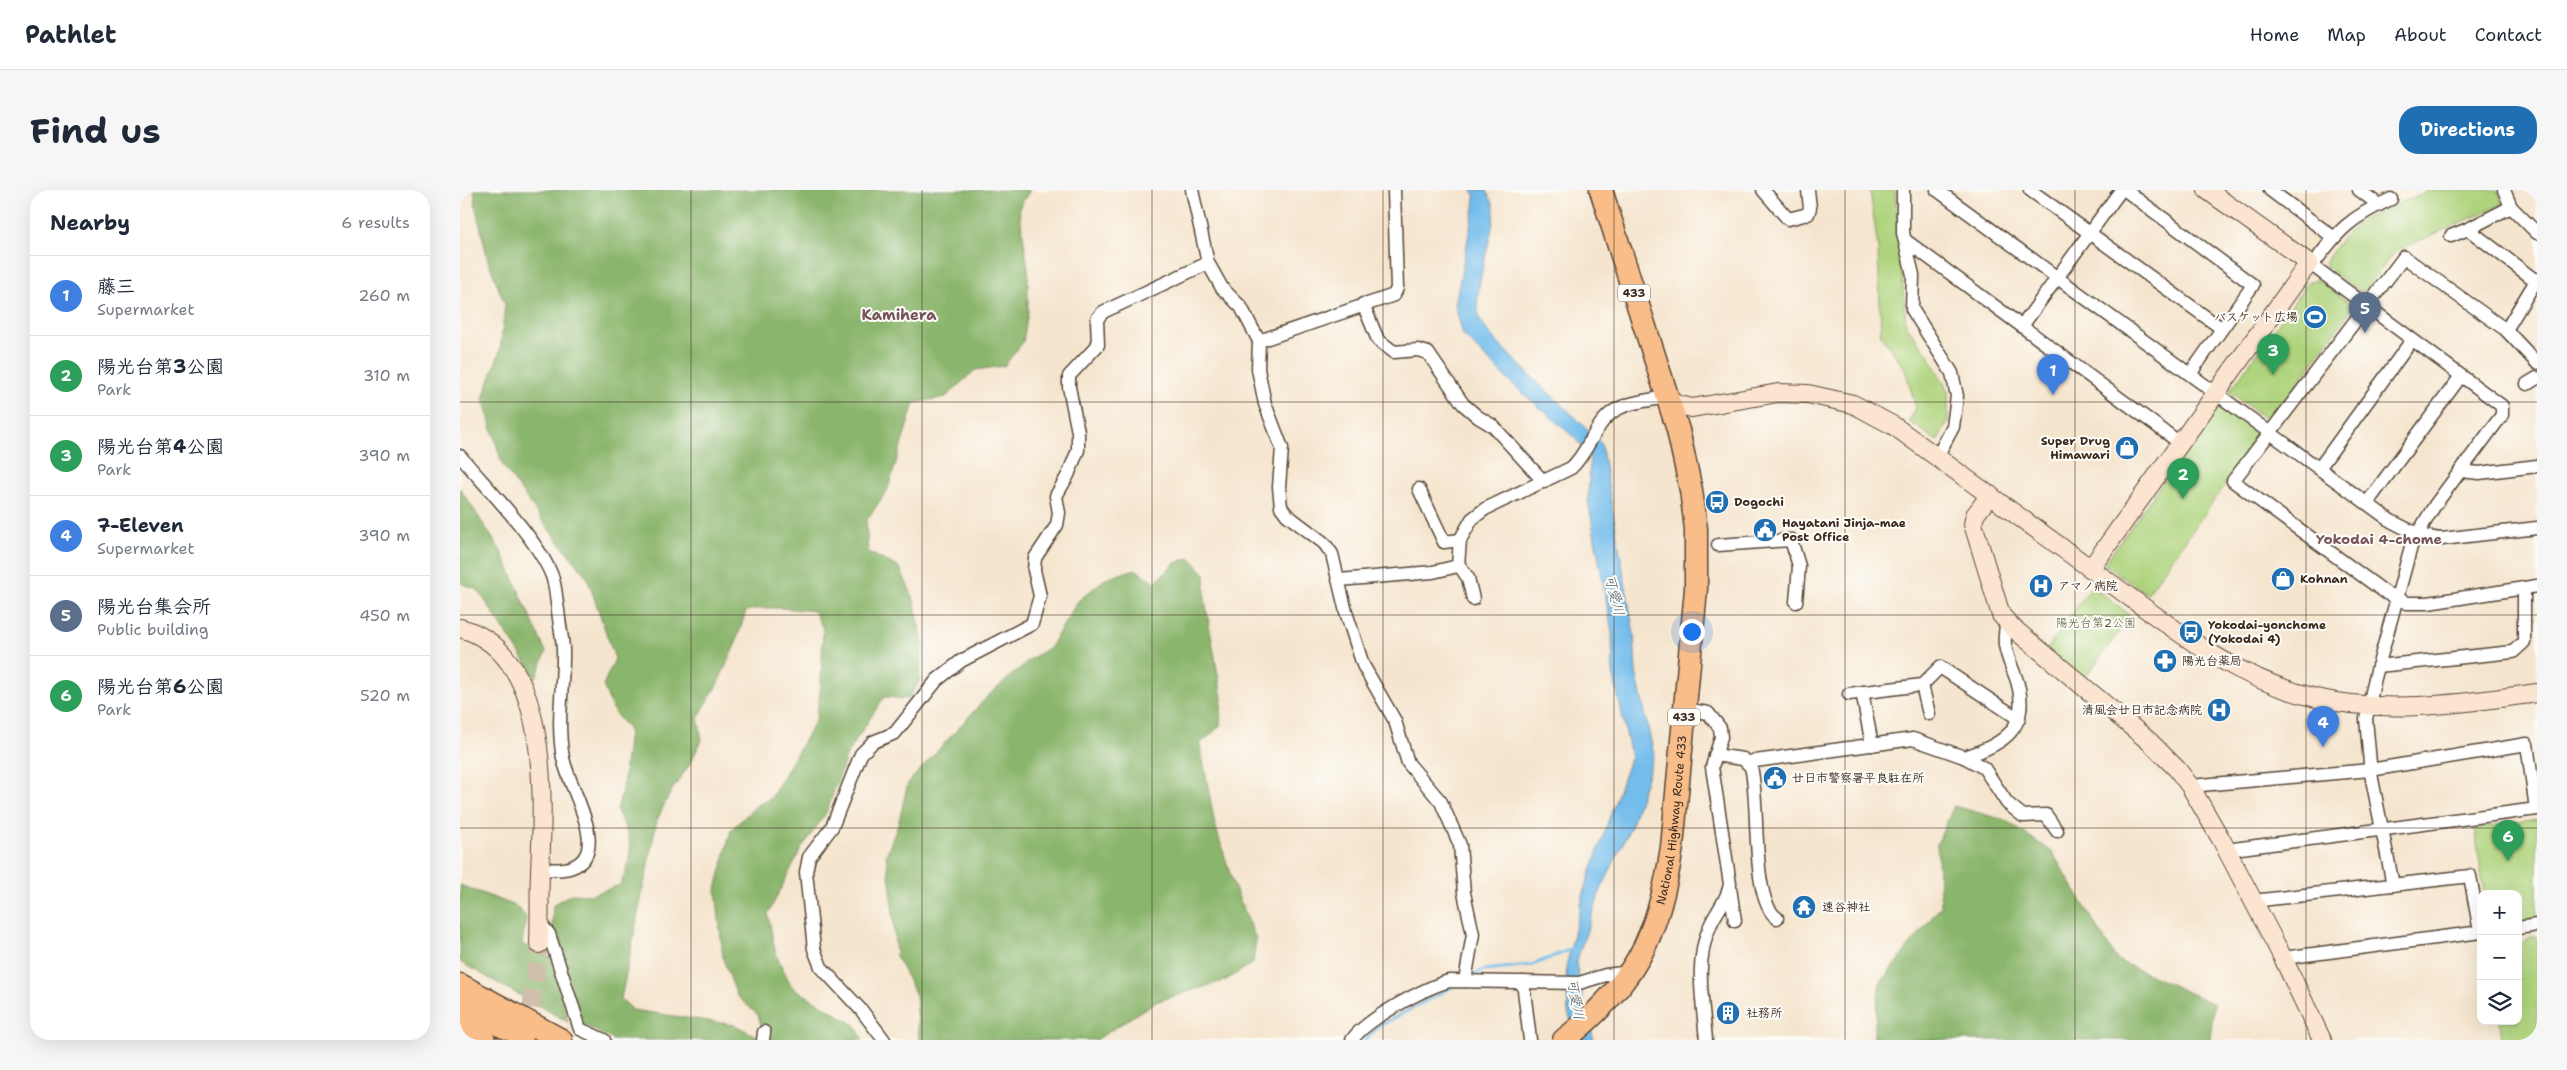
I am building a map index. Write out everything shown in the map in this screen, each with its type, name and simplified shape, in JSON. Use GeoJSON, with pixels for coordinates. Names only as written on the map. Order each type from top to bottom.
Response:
{"type":"FeatureCollection","features":[{"type":"Feature","properties":{"kind":"highway","name":"National Highway Route 433"},"geometry":{"type":"LineString","coordinates":[[1581,1034],[1620,1009],[1644,976],[1674,908],[1681,878],[1692,710],[1696,589],[1696,529],[1680,439],[1685,408],[1601,190]]}},
{"type":"Feature","properties":{"kind":"highway","name":"National Highway Route 433"},"geometry":{"type":"LineString","coordinates":[[1581,1034],[1612,998],[1630,972],[1652,933],[1666,889],[1706,620],[1710,546],[1706,495],[1699,456],[1616,190]]}},
{"type":"Feature","properties":{"kind":"highway"},"geometry":{"type":"LineString","coordinates":[[460,985],[561,1040]]}},
{"type":"Feature","properties":{"kind":"highway"},"geometry":{"type":"LineString","coordinates":[[460,1008],[534,1040]]}},
{"type":"Feature","properties":{"kind":"highway"},"geometry":{"type":"LineString","coordinates":[[460,1030],[484,1040]]}},
{"type":"Feature","properties":{"kind":"street"},"geometry":{"type":"LineString","coordinates":[[1192,190],[1208,263],[1222,288],[1241,307],[1259,341],[1258,369],[1265,404],[1282,448],[1279,487],[1281,507],[1287,515],[1324,543],[1332,554],[1346,612],[1363,665],[1395,721],[1408,763],[1441,802],[1460,845],[1464,893],[1473,934],[1465,981]]}},
{"type":"Feature","properties":{"kind":"street"},"geometry":{"type":"LineString","coordinates":[[1259,341],[1391,296],[1396,292],[1397,223],[1394,190]]}},
{"type":"Feature","properties":{"kind":"street"},"geometry":{"type":"LineString","coordinates":[[1763,190],[1788,220],[1808,214],[1810,208],[1808,190]]}},
{"type":"Feature","properties":{"kind":"street"},"geometry":{"type":"LineString","coordinates":[[1902,190],[1901,208],[1912,275],[1912,309],[1952,373],[1956,390],[1953,427],[1936,457]]}},
{"type":"Feature","properties":{"kind":"street"},"geometry":{"type":"LineString","coordinates":[[1937,190],[2320,467],[2391,521],[2417,534],[2442,539],[2537,528]]}},
{"type":"Feature","properties":{"kind":"street"},"geometry":{"type":"LineString","coordinates":[[2030,190],[2222,328]]}},
{"type":"Feature","properties":{"kind":"street"},"geometry":{"type":"LineString","coordinates":[[2022,326],[2121,190]]}},
{"type":"Feature","properties":{"kind":"street"},"geometry":{"type":"LineString","coordinates":[[2125,190],[2253,285],[2190,374]]}},
{"type":"Feature","properties":{"kind":"street"},"geometry":{"type":"LineString","coordinates":[[2208,190],[2461,376],[2506,402],[2502,415],[2435,505],[2412,543],[2378,666],[2366,719],[2370,770],[2393,885]]}},
{"type":"Feature","properties":{"kind":"street"},"geometry":{"type":"LineString","coordinates":[[2270,190],[2333,237]]}},
{"type":"Feature","properties":{"kind":"street"},"geometry":{"type":"LineString","coordinates":[[2091,568],[2180,442],[2333,237],[2359,214],[2385,202],[2360,190]]}},
{"type":"Feature","properties":{"kind":"street"},"geometry":{"type":"LineString","coordinates":[[2504,190],[2510,207],[2537,233]]}},
{"type":"Feature","properties":{"kind":"street"},"geometry":{"type":"LineString","coordinates":[[2451,236],[2510,207]]}},
{"type":"Feature","properties":{"kind":"street"},"geometry":{"type":"LineString","coordinates":[[2468,229],[2536,280],[2506,330]]}},
{"type":"Feature","properties":{"kind":"street"},"geometry":{"type":"LineString","coordinates":[[1905,240],[2180,442]]}},
{"type":"Feature","properties":{"kind":"street"},"geometry":{"type":"LineString","coordinates":[[2378,666],[2513,652],[2524,642],[2531,588],[2428,603],[2407,602],[2386,593],[2233,481],[2404,257],[2417,252]]}},
{"type":"Feature","properties":{"kind":"street"},"geometry":{"type":"LineString","coordinates":[[2404,257],[2506,330],[2537,363]]}},
{"type":"Feature","properties":{"kind":"street"},"geometry":{"type":"LineString","coordinates":[[884,1040],[862,1011],[821,967],[813,940],[806,872],[809,857],[832,827],[861,754],[874,742],[894,733],[937,680],[961,661],[1032,624],[1040,596],[1034,570],[1035,558],[1057,525],[1059,513],[1056,496],[1068,475],[1078,450],[1078,432],[1069,387],[1069,376],[1098,345],[1098,319],[1102,312],[1208,263]]}},
{"type":"Feature","properties":{"kind":"street"},"geometry":{"type":"LineString","coordinates":[[1363,304],[1379,341],[1394,352],[1418,350],[1428,353],[1464,404],[1493,426],[1544,482]]}},
{"type":"Feature","properties":{"kind":"street"},"geometry":{"type":"LineString","coordinates":[[2320,467],[2412,340]]}},
{"type":"Feature","properties":{"kind":"street"},"geometry":{"type":"LineString","coordinates":[[2368,502],[2461,376]]}},
{"type":"Feature","properties":{"kind":"street"},"geometry":{"type":"LineString","coordinates":[[1473,599],[1468,578],[1459,564],[1460,540],[1466,525],[1478,513],[1571,468],[1583,455],[1608,415],[1616,410],[1685,408],[1778,393],[1824,396],[1853,404],[1881,417],[2213,656],[2273,685],[2300,693],[2369,706],[2425,707],[2537,693]]}},
{"type":"Feature","properties":{"kind":"street"},"geometry":{"type":"LineString","coordinates":[[460,456],[533,543],[544,559],[553,578],[563,648],[560,714],[563,758],[584,822],[588,842],[586,853],[576,866],[540,869]]}},
{"type":"Feature","properties":{"kind":"street"},"geometry":{"type":"LineString","coordinates":[[2462,471],[2479,472],[2537,466]]}},
{"type":"Feature","properties":{"kind":"street"},"geometry":{"type":"LineString","coordinates":[[1419,489],[1444,542],[1460,540]]}},
{"type":"Feature","properties":{"kind":"street"},"geometry":{"type":"LineString","coordinates":[[1990,495],[1975,514],[1973,524],[2001,615],[2006,622],[2150,742],[2190,786],[2283,958],[2322,1040]]}},
{"type":"Feature","properties":{"kind":"street"},"geometry":{"type":"LineString","coordinates":[[1718,545],[1791,540],[1798,566],[1796,602]]}},
{"type":"Feature","properties":{"kind":"street"},"geometry":{"type":"LineString","coordinates":[[1339,580],[1433,572],[1456,567],[1459,564]]}},
{"type":"Feature","properties":{"kind":"street"},"geometry":{"type":"LineString","coordinates":[[1964,757],[1991,749],[2007,737],[2019,720],[2021,698],[2008,662],[2005,643],[2006,622]]}},
{"type":"Feature","properties":{"kind":"street"},"geometry":{"type":"LineString","coordinates":[[460,628],[485,640],[500,654],[516,673],[527,698],[542,781],[539,944]]}},
{"type":"Feature","properties":{"kind":"street"},"geometry":{"type":"LineString","coordinates":[[1849,694],[1922,685],[1940,666],[2019,720]]}},
{"type":"Feature","properties":{"kind":"street"},"geometry":{"type":"LineString","coordinates":[[1922,685],[1929,714]]}},
{"type":"Feature","properties":{"kind":"street"},"geometry":{"type":"LineString","coordinates":[[1862,692],[1872,745]]}},
{"type":"Feature","properties":{"kind":"street"},"geometry":{"type":"LineString","coordinates":[[1692,710],[1708,713],[1720,728],[1721,737],[1715,755],[1713,772],[1735,921]]}},
{"type":"Feature","properties":{"kind":"street"},"geometry":{"type":"LineString","coordinates":[[1715,755],[1743,759],[1748,762],[1913,739],[1964,757],[1984,768],[2007,803],[2015,810],[2023,816],[2046,815],[2057,831]]}},
{"type":"Feature","properties":{"kind":"street"},"geometry":{"type":"LineString","coordinates":[[2190,786],[2370,770],[2526,744],[2536,809],[2226,850]]}},
{"type":"Feature","properties":{"kind":"street"},"geometry":{"type":"LineString","coordinates":[[1748,762],[1754,780],[1761,882],[1771,914],[1777,918]]}},
{"type":"Feature","properties":{"kind":"street"},"geometry":{"type":"LineString","coordinates":[[2253,901],[2470,876],[2477,915]]}},
{"type":"Feature","properties":{"kind":"street"},"geometry":{"type":"LineString","coordinates":[[1706,1040],[1700,979],[1701,958],[1710,925],[1727,895],[1730,885]]}},
{"type":"Feature","properties":{"kind":"street"},"geometry":{"type":"LineString","coordinates":[[540,923],[550,934],[580,1029],[604,1040]]}},
{"type":"Feature","properties":{"kind":"street"},"geometry":{"type":"LineString","coordinates":[[2522,927],[2537,925]]}},
{"type":"Feature","properties":{"kind":"street"},"geometry":{"type":"LineString","coordinates":[[2283,958],[2477,932]]}},
{"type":"Feature","properties":{"kind":"street"},"geometry":{"type":"LineString","coordinates":[[1352,1040],[1371,1022],[1436,986],[1449,981],[1581,982],[1606,975],[1630,972]]}},
{"type":"Feature","properties":{"kind":"street"},"geometry":{"type":"LineString","coordinates":[[1523,982],[1530,1040]]}},
{"type":"Feature","properties":{"kind":"green space"},"geometry":{"type":"Polygon","coordinates":[[[474,190],[1030,190],[1019,208],[1028,269],[1028,311],[1023,342],[1004,366],[975,370],[946,397],[914,403],[888,489],[866,521],[868,552],[900,568],[914,600],[923,644],[919,682],[908,699],[884,697],[848,752],[826,813],[801,849],[768,914],[776,955],[792,987],[855,1025],[863,1040],[766,1040],[758,1015],[737,996],[723,959],[716,889],[731,830],[756,806],[771,798],[816,720],[821,685],[823,629],[814,611],[780,608],[746,611],[735,645],[717,685],[698,718],[702,740],[689,765],[670,793],[657,820],[621,999],[633,1010],[735,1025],[758,1037],[758,1040],[613,1040],[584,1025],[552,929],[553,905],[571,894],[591,895],[620,885],[625,874],[630,856],[629,840],[617,811],[623,786],[629,730],[614,712],[603,685],[615,659],[587,577],[547,527],[502,464],[483,398],[500,351],[505,305],[488,260],[476,208],[474,190]]]}},
{"type":"Feature","properties":{"kind":"green space"},"geometry":{"type":"Polygon","coordinates":[[[1870,190],[1895,190],[1906,325],[1929,356],[1948,391],[1948,421],[1937,441],[1909,421],[1916,408],[1905,369],[1881,336],[1878,248],[1870,190]]]}},
{"type":"Feature","properties":{"kind":"green space"},"geometry":{"type":"Polygon","coordinates":[[[2430,190],[2498,190],[2503,204],[2396,251],[2365,290],[2360,292],[2326,267],[2326,261],[2341,239],[2361,220],[2430,190]]]}},
{"type":"Feature","properties":{"kind":"green space"},"geometry":{"type":"Polygon","coordinates":[[[2318,280],[2354,306],[2270,422],[2229,392],[2309,281],[2318,280]]]}},
{"type":"Feature","properties":{"kind":"green space"},"geometry":{"type":"Polygon","coordinates":[[[2220,403],[2262,434],[2147,594],[2104,564],[2220,403]]]}},
{"type":"Feature","properties":{"kind":"green space"},"geometry":{"type":"Polygon","coordinates":[[[460,488],[502,553],[546,652],[536,678],[478,590],[460,583],[460,488]]]}},
{"type":"Feature","properties":{"kind":"green space"},"geometry":{"type":"Polygon","coordinates":[[[1190,558],[1205,574],[1205,600],[1222,698],[1220,726],[1200,744],[1215,825],[1234,886],[1256,939],[1253,963],[1226,980],[1155,1002],[1096,1040],[919,1040],[916,995],[896,956],[891,889],[886,855],[898,825],[908,783],[987,697],[1029,660],[1050,647],[1078,601],[1105,579],[1135,569],[1155,582],[1175,563],[1190,558]]]}},
{"type":"Feature","properties":{"kind":"green space","name":"陽光台第2公園"},"geometry":{"type":"Polygon","coordinates":[[[2092,586],[2131,616],[2084,679],[2047,649],[2092,586]]]}},
{"type":"Feature","properties":{"kind":"green space"},"geometry":{"type":"Polygon","coordinates":[[[1954,806],[2005,820],[2052,852],[2117,960],[2214,1004],[2210,1040],[1873,1040],[1880,983],[1941,906],[1937,844],[1954,806]]]}},
{"type":"Feature","properties":{"kind":"green space"},"geometry":{"type":"Polygon","coordinates":[[[2537,819],[2537,919],[2522,921],[2522,890],[2483,890],[2475,828],[2537,819]]]}},
{"type":"Feature","properties":{"kind":"green space"},"geometry":{"type":"Polygon","coordinates":[[[460,885],[516,906],[526,917],[522,944],[551,958],[568,1022],[460,962],[460,885]]]}},
{"type":"Feature","properties":{"kind":"green space"},"geometry":{"type":"Polygon","coordinates":[[[2532,936],[2537,936],[2537,1040],[2502,1040],[2500,1025],[2522,1025],[2522,942],[2532,936]]]}},
{"type":"Feature","properties":{"kind":"water","name":"可愛川"},"geometry":{"type":"Polygon","coordinates":[[[1472,190],[1486,190],[1492,200],[1494,209],[1493,223],[1478,292],[1479,317],[1497,342],[1514,360],[1601,443],[1634,634],[1636,672],[1654,755],[1632,824],[1599,894],[1576,963],[1584,1004],[1594,1040],[1576,1040],[1568,1012],[1566,967],[1585,888],[1631,756],[1613,673],[1612,632],[1588,500],[1590,457],[1575,438],[1509,381],[1463,335],[1455,305],[1474,208],[1475,195],[1472,190]]]}},
{"type":"Feature","properties":{"kind":"waterway"},"geometry":{"type":"LineString","coordinates":[[1470,977],[1484,970],[1532,965],[1574,948]]}},
{"type":"Feature","properties":{"kind":"waterway"},"geometry":{"type":"LineString","coordinates":[[1365,1040],[1379,1026],[1454,986]]}},
{"type":"Feature","properties":{"kind":"tunnel"},"geometry":{"type":"LineString","coordinates":[[528,1035],[539,944]]}},
{"type":"Feature","properties":{"kind":"place","name":"バスケット広場"},"geometry":{"type":"Point","coordinates":[2315,317]}},
{"type":"Feature","properties":{"kind":"place","name":"陽光台集会所"},"geometry":{"type":"Point","coordinates":[2365,333]}},
{"type":"Feature","properties":{"kind":"place","name":"陽光台第4公園"},"geometry":{"type":"Point","coordinates":[2273,375]}},
{"type":"Feature","properties":{"kind":"place","name":"藤三"},"geometry":{"type":"Point","coordinates":[2053,395]}},
{"type":"Feature","properties":{"kind":"place","name":"Super Drug Himawari"},"geometry":{"type":"Point","coordinates":[2127,448]}},
{"type":"Feature","properties":{"kind":"place","name":"陽光台第3公園"},"geometry":{"type":"Point","coordinates":[2183,499]}},
{"type":"Feature","properties":{"kind":"place","name":"Dogochi"},"geometry":{"type":"Point","coordinates":[1717,502]}},
{"type":"Feature","properties":{"kind":"place","name":"Hayatani Jinja-mae Post Office"},"geometry":{"type":"Point","coordinates":[1765,530]}},
{"type":"Feature","properties":{"kind":"place","name":"Kohnan"},"geometry":{"type":"Point","coordinates":[2283,579]}},
{"type":"Feature","properties":{"kind":"place","name":"アマノ病院"},"geometry":{"type":"Point","coordinates":[2041,586]}},
{"type":"Feature","properties":{"kind":"place","name":"Yokodai-yonchome (Yokodai 4)"},"geometry":{"type":"Point","coordinates":[2191,632]}},
{"type":"Feature","properties":{"kind":"place","name":"陽光台薬局"},"geometry":{"type":"Point","coordinates":[2165,661]}},
{"type":"Feature","properties":{"kind":"place","name":"清風会廿日市記念病院"},"geometry":{"type":"Point","coordinates":[2219,710]}},
{"type":"Feature","properties":{"kind":"place","name":"7-Eleven"},"geometry":{"type":"Point","coordinates":[2323,747]}},
{"type":"Feature","properties":{"kind":"place","name":"廿日市警察署平良駐在所"},"geometry":{"type":"Point","coordinates":[1775,778]}},
{"type":"Feature","properties":{"kind":"place","name":"陽光台第6公園"},"geometry":{"type":"Point","coordinates":[2508,861]}},
{"type":"Feature","properties":{"kind":"place","name":"速谷神社"},"geometry":{"type":"Point","coordinates":[1804,907]}},
{"type":"Feature","properties":{"kind":"place","name":"社務所"},"geometry":{"type":"Point","coordinates":[1728,1013]}},
{"type":"Feature","properties":{"kind":"district","name":"Kamihera"},"geometry":{"type":"Point","coordinates":[899,315]}},
{"type":"Feature","properties":{"kind":"district","name":"Yokodai 4-chome"},"geometry":{"type":"Point","coordinates":[2379,539]}}]}
